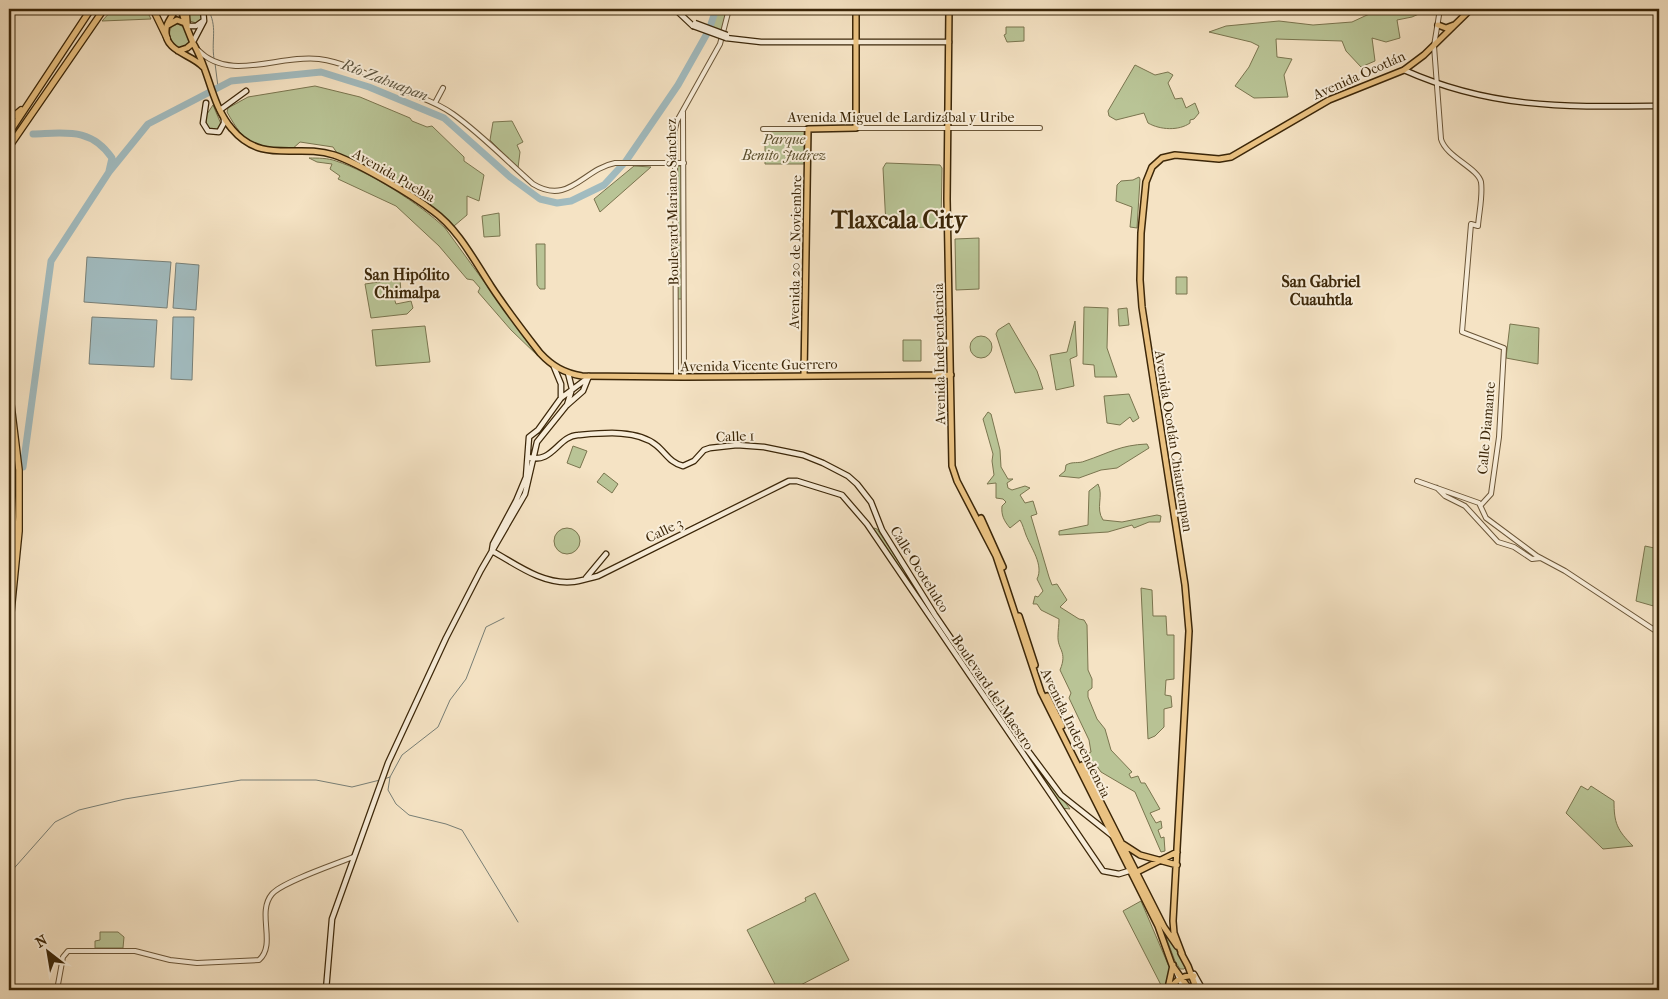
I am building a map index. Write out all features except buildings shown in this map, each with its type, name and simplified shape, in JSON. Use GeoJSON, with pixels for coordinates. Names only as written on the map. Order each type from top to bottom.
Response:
{"type":"FeatureCollection","features":[{"type":"Feature","properties":{"kind":"highway"},"geometry":{"type":"LineString","coordinates":[[9,133],[91,9]]}},
{"type":"Feature","properties":{"kind":"highway"},"geometry":{"type":"LineString","coordinates":[[9,147],[104,9]]}},
{"type":"Feature","properties":{"kind":"highway"},"geometry":{"type":"LineString","coordinates":[[153,9],[166,38]]}},
{"type":"Feature","properties":{"kind":"highway"},"geometry":{"type":"LineString","coordinates":[[186,9],[187,25]]}},
{"type":"Feature","properties":{"kind":"highway"},"geometry":{"type":"LineString","coordinates":[[9,120],[30,102]]}},
{"type":"Feature","properties":{"kind":"highway"},"geometry":{"type":"LineString","coordinates":[[9,388],[19,509],[16,577],[9,632]]}},
{"type":"Feature","properties":{"kind":"highway"},"geometry":{"type":"LineString","coordinates":[[9,429],[13,442],[14,532],[9,589]]}},
{"type":"Feature","properties":{"kind":"main road"},"geometry":{"type":"LineString","coordinates":[[175,9],[166,29],[166,38],[177,51],[195,59],[206,73]]}},
{"type":"Feature","properties":{"kind":"main road"},"geometry":{"type":"LineString","coordinates":[[181,9],[194,42]]}},
{"type":"Feature","properties":{"kind":"main road"},"geometry":{"type":"LineString","coordinates":[[177,51],[187,48],[200,33],[205,17],[203,9]]}},
{"type":"Feature","properties":{"kind":"main road"},"geometry":{"type":"LineString","coordinates":[[675,9],[694,25],[728,37],[761,42],[949,42]]}},
{"type":"Feature","properties":{"kind":"main road"},"geometry":{"type":"LineString","coordinates":[[856,9],[856,128]]}},
{"type":"Feature","properties":{"kind":"main road","name":"Avenida Independencia"},"geometry":{"type":"LineString","coordinates":[[949,9],[948,159],[951,460],[954,472],[996,556],[1041,692],[1133,872],[1164,927],[1182,954],[1197,990]]}},
{"type":"Feature","properties":{"kind":"main road","name":"Avenida Ocotlán"},"geometry":{"type":"LineString","coordinates":[[1272,131],[1329,100],[1404,70],[1434,46],[1471,9]]}},
{"type":"Feature","properties":{"kind":"main road"},"geometry":{"type":"LineString","coordinates":[[166,29],[173,21],[187,25],[198,25],[205,17]]}},
{"type":"Feature","properties":{"kind":"main road"},"geometry":{"type":"LineString","coordinates":[[1438,25],[1446,28],[1454,25]]}},
{"type":"Feature","properties":{"kind":"main road","name":"Avenida Puebla"},"geometry":{"type":"LineString","coordinates":[[194,42],[219,108],[224,118],[240,138],[251,146],[271,152],[333,155],[358,166],[434,212],[454,231],[511,314],[554,366],[568,373]]}},
{"type":"Feature","properties":{"kind":"main road"},"geometry":{"type":"LineString","coordinates":[[1404,70],[1436,84],[1482,97],[1535,105],[1659,106]]}},
{"type":"Feature","properties":{"kind":"main road"},"geometry":{"type":"LineString","coordinates":[[219,108],[246,91]]}},
{"type":"Feature","properties":{"kind":"main road"},"geometry":{"type":"LineString","coordinates":[[206,103],[203,123],[208,131],[219,132],[224,124],[224,118]]}},
{"type":"Feature","properties":{"kind":"main road","name":"Avenida Miguel de Lardizábal y Uribe"},"geometry":{"type":"LineString","coordinates":[[808,129],[856,128]]}},
{"type":"Feature","properties":{"kind":"main road","name":"Avenida 20 de Noviembre"},"geometry":{"type":"LineString","coordinates":[[804,375],[808,129]]}},
{"type":"Feature","properties":{"kind":"main road","name":"Avenida Ocotlán Chiautempan"},"geometry":{"type":"LineString","coordinates":[[1182,954],[1174,933],[1189,631],[1184,578],[1142,307],[1140,262],[1145,186],[1152,167],[1162,158],[1179,154],[1226,159],[1272,131]]}},
{"type":"Feature","properties":{"kind":"main road"},"geometry":{"type":"LineString","coordinates":[[554,366],[561,384],[561,398]]}},
{"type":"Feature","properties":{"kind":"main road"},"geometry":{"type":"LineString","coordinates":[[566,406],[572,389],[568,373]]}},
{"type":"Feature","properties":{"kind":"main road","name":"Avenida Vicente Guerrero"},"geometry":{"type":"LineString","coordinates":[[568,373],[590,376],[684,378],[804,375],[951,375]]}},
{"type":"Feature","properties":{"kind":"main road"},"geometry":{"type":"LineString","coordinates":[[531,458],[528,442],[533,434],[542,425],[561,398],[590,376]]}},
{"type":"Feature","properties":{"kind":"main road"},"geometry":{"type":"LineString","coordinates":[[326,990],[332,919],[388,763],[446,638],[492,551],[525,494],[531,458],[539,438],[566,406],[583,390],[590,376]]}},
{"type":"Feature","properties":{"kind":"main road"},"geometry":{"type":"LineString","coordinates":[[533,434],[539,438]]}},
{"type":"Feature","properties":{"kind":"main road","name":"Calle 1"},"geometry":{"type":"LineString","coordinates":[[531,458],[543,458],[567,439],[578,435],[642,437],[656,445],[674,463],[683,466],[694,462],[704,450],[710,448],[737,444],[764,447],[803,456],[848,476],[867,496],[877,520]]}},
{"type":"Feature","properties":{"kind":"main road","name":"Avenida Independencia"},"geometry":{"type":"LineString","coordinates":[[954,472],[985,525],[999,554],[1042,686],[1121,843],[1180,979],[1190,990]]}},
{"type":"Feature","properties":{"kind":"main road","name":"Calle 3"},"geometry":{"type":"LineString","coordinates":[[492,551],[518,567],[543,577],[572,582],[606,572],[789,481],[816,486],[846,498]]}},
{"type":"Feature","properties":{"kind":"main road","name":"Boulevard del Maestro"},"geometry":{"type":"LineString","coordinates":[[846,498],[867,524],[914,596],[1103,871],[1119,874],[1133,872]]}},
{"type":"Feature","properties":{"kind":"main road","name":"Calle Ocotelulco"},"geometry":{"type":"LineString","coordinates":[[877,520],[921,594],[1003,716],[1058,791],[1115,838]]}},
{"type":"Feature","properties":{"kind":"main road"},"geometry":{"type":"LineString","coordinates":[[586,579],[606,554]]}},
{"type":"Feature","properties":{"kind":"main road"},"geometry":{"type":"LineString","coordinates":[[914,596],[921,594]]}},
{"type":"Feature","properties":{"kind":"main road"},"geometry":{"type":"LineString","coordinates":[[1051,796],[1058,791]]}},
{"type":"Feature","properties":{"kind":"main road"},"geometry":{"type":"LineString","coordinates":[[1094,822],[1100,822],[1105,819]]}},
{"type":"Feature","properties":{"kind":"main road"},"geometry":{"type":"LineString","coordinates":[[1115,838],[1137,854],[1177,864]]}},
{"type":"Feature","properties":{"kind":"main road"},"geometry":{"type":"LineString","coordinates":[[1133,872],[1177,852]]}},
{"type":"Feature","properties":{"kind":"main road"},"geometry":{"type":"LineString","coordinates":[[1169,990],[1175,968],[1185,970],[1188,966]]}},
{"type":"Feature","properties":{"kind":"main road"},"geometry":{"type":"LineString","coordinates":[[1169,990],[1180,979],[1192,975],[1203,990]]}},
{"type":"Feature","properties":{"kind":"main road"},"geometry":{"type":"LineString","coordinates":[[1176,990],[1183,990],[1180,979]]}},
{"type":"Feature","properties":{"kind":"street"},"geometry":{"type":"LineString","coordinates":[[683,112],[720,44],[729,9]]}},
{"type":"Feature","properties":{"kind":"street"},"geometry":{"type":"LineString","coordinates":[[1039,9],[1047,9]]}},
{"type":"Feature","properties":{"kind":"street"},"geometry":{"type":"LineString","coordinates":[[1436,84],[1434,46],[1440,9]]}},
{"type":"Feature","properties":{"kind":"street"},"geometry":{"type":"LineString","coordinates":[[197,49],[212,61],[238,66],[308,59],[334,63],[435,103],[453,114],[543,190],[558,191],[574,186],[609,164],[684,163]]}},
{"type":"Feature","properties":{"kind":"street","name":"Calle Diamante"},"geometry":{"type":"LineString","coordinates":[[1436,84],[1443,146],[1480,180],[1478,226],[1472,224],[1462,332],[1504,348],[1499,437],[1491,494],[1481,505]]}},
{"type":"Feature","properties":{"kind":"street"},"geometry":{"type":"LineString","coordinates":[[435,103],[443,88]]}},
{"type":"Feature","properties":{"kind":"street","name":"Boulevard Mariano Sánchez"},"geometry":{"type":"LineString","coordinates":[[676,377],[675,129],[677,121],[683,112]]}},
{"type":"Feature","properties":{"kind":"street","name":"Boulevard Mariano Sánchez"},"geometry":{"type":"LineString","coordinates":[[683,112],[684,378]]}},
{"type":"Feature","properties":{"kind":"street","name":"Avenida Miguel de Lardizábal y Uribe"},"geometry":{"type":"LineString","coordinates":[[856,128],[1040,128]]}},
{"type":"Feature","properties":{"kind":"street","name":"Avenida Miguel de Lardizábal y Uribe"},"geometry":{"type":"LineString","coordinates":[[763,129],[808,129]]}},
{"type":"Feature","properties":{"kind":"street"},"geometry":{"type":"LineString","coordinates":[[676,340],[684,340]]}},
{"type":"Feature","properties":{"kind":"street"},"geometry":{"type":"LineString","coordinates":[[1417,481],[1435,487],[1465,506],[1500,543],[1514,547],[1532,559],[1541,558]]}},
{"type":"Feature","properties":{"kind":"street"},"geometry":{"type":"LineString","coordinates":[[1440,490],[1481,505],[1486,518],[1541,558],[1565,571],[1659,633]]}},
{"type":"Feature","properties":{"kind":"street"},"geometry":{"type":"LineString","coordinates":[[1481,523],[1486,518]]}},
{"type":"Feature","properties":{"kind":"street"},"geometry":{"type":"LineString","coordinates":[[57,990],[63,957],[68,951],[134,951],[170,960],[197,963],[259,960],[266,949],[266,906],[273,893],[353,857]]}},
{"type":"Feature","properties":{"kind":"green space"},"geometry":{"type":"Polygon","coordinates":[[[113,9],[146,9],[151,19],[102,21],[113,9]]]}},
{"type":"Feature","properties":{"kind":"green space"},"geometry":{"type":"Polygon","coordinates":[[[188,9],[200,9],[202,19],[196,23],[190,21],[188,9]]]}},
{"type":"Feature","properties":{"kind":"green space"},"geometry":{"type":"Polygon","coordinates":[[[718,9],[727,9],[723,31],[712,28],[718,9]]]}},
{"type":"Feature","properties":{"kind":"green space"},"geometry":{"type":"Polygon","coordinates":[[[1380,9],[1430,9],[1412,17],[1397,20],[1400,38],[1386,42],[1372,38],[1375,61],[1361,67],[1346,51],[1342,41],[1276,39],[1277,57],[1292,59],[1284,75],[1288,97],[1254,98],[1235,86],[1249,67],[1259,46],[1251,42],[1209,32],[1226,26],[1279,21],[1313,25],[1352,22],[1380,9]]]}},
{"type":"Feature","properties":{"kind":"green space"},"geometry":{"type":"Polygon","coordinates":[[[178,24],[185,28],[189,42],[185,48],[180,49],[172,42],[170,36],[172,26],[178,24]]]}},
{"type":"Feature","properties":{"kind":"green space"},"geometry":{"type":"Polygon","coordinates":[[[1006,27],[1024,27],[1024,41],[1007,42],[1004,35],[1006,34],[1006,27]]]}},
{"type":"Feature","properties":{"kind":"green space"},"geometry":{"type":"Polygon","coordinates":[[[1135,65],[1155,75],[1168,72],[1173,75],[1168,83],[1175,99],[1182,98],[1186,108],[1195,103],[1199,113],[1186,126],[1169,129],[1148,123],[1144,113],[1116,120],[1109,116],[1108,111],[1135,65]]]}},
{"type":"Feature","properties":{"kind":"green space"},"geometry":{"type":"Polygon","coordinates":[[[315,86],[360,97],[410,118],[412,121],[427,127],[432,126],[464,157],[464,161],[484,175],[479,201],[467,196],[467,215],[454,226],[429,204],[337,153],[333,147],[300,142],[290,151],[258,145],[245,138],[227,112],[228,108],[248,97],[315,86]]]}},
{"type":"Feature","properties":{"kind":"green space"},"geometry":{"type":"Polygon","coordinates":[[[213,105],[221,124],[219,129],[212,131],[207,125],[205,117],[213,105]]]}},
{"type":"Feature","properties":{"kind":"green space"},"geometry":{"type":"Polygon","coordinates":[[[512,121],[523,142],[517,145],[520,152],[518,168],[490,140],[493,122],[512,121]]]}},
{"type":"Feature","properties":{"kind":"green space","name":"Parque Benito Juárez"},"geometry":{"type":"Polygon","coordinates":[[[765,131],[804,131],[804,164],[765,164],[765,131]]]}},
{"type":"Feature","properties":{"kind":"green space"},"geometry":{"type":"Polygon","coordinates":[[[309,158],[333,160],[364,173],[394,190],[435,219],[445,228],[538,356],[511,330],[478,292],[480,288],[473,280],[467,279],[439,246],[396,206],[338,179],[340,176],[330,169],[332,164],[317,162],[309,158]]]}},
{"type":"Feature","properties":{"kind":"green space"},"geometry":{"type":"Polygon","coordinates":[[[886,163],[940,165],[942,168],[941,225],[937,227],[891,228],[886,226],[883,168],[886,163]]]}},
{"type":"Feature","properties":{"kind":"green space"},"geometry":{"type":"Polygon","coordinates":[[[634,166],[651,167],[600,212],[594,199],[634,166]]]}},
{"type":"Feature","properties":{"kind":"green space"},"geometry":{"type":"Polygon","coordinates":[[[677,166],[682,166],[681,236],[677,236],[677,166]]]}},
{"type":"Feature","properties":{"kind":"green space"},"geometry":{"type":"Polygon","coordinates":[[[1139,177],[1137,228],[1130,227],[1132,207],[1116,201],[1117,185],[1121,181],[1133,180],[1139,177]]]}},
{"type":"Feature","properties":{"kind":"green space"},"geometry":{"type":"Polygon","coordinates":[[[499,213],[500,236],[484,237],[482,216],[499,213]]]}},
{"type":"Feature","properties":{"kind":"green space"},"geometry":{"type":"Polygon","coordinates":[[[979,238],[979,289],[956,290],[955,239],[979,238]]]}},
{"type":"Feature","properties":{"kind":"green space"},"geometry":{"type":"Polygon","coordinates":[[[677,242],[681,242],[683,299],[677,299],[677,242]]]}},
{"type":"Feature","properties":{"kind":"green space"},"geometry":{"type":"Polygon","coordinates":[[[536,244],[545,244],[545,289],[540,289],[537,285],[536,244]]]}},
{"type":"Feature","properties":{"kind":"green space"},"geometry":{"type":"Polygon","coordinates":[[[1176,277],[1187,277],[1187,294],[1176,294],[1176,277]]]}},
{"type":"Feature","properties":{"kind":"green space"},"geometry":{"type":"Polygon","coordinates":[[[400,279],[401,293],[393,295],[396,304],[411,301],[413,308],[407,314],[371,318],[365,284],[400,279]]]}},
{"type":"Feature","properties":{"kind":"green space"},"geometry":{"type":"Polygon","coordinates":[[[1084,307],[1108,308],[1107,348],[1117,377],[1095,377],[1094,365],[1083,364],[1084,307]]]}},
{"type":"Feature","properties":{"kind":"green space"},"geometry":{"type":"Polygon","coordinates":[[[1127,308],[1129,325],[1119,326],[1118,309],[1127,308]]]}},
{"type":"Feature","properties":{"kind":"green space"},"geometry":{"type":"Polygon","coordinates":[[[1075,321],[1077,356],[1070,359],[1074,386],[1056,390],[1050,355],[1067,352],[1075,321]]]}},
{"type":"Feature","properties":{"kind":"green space"},"geometry":{"type":"Polygon","coordinates":[[[1009,323],[1037,371],[1043,389],[1015,393],[996,334],[998,330],[1009,323]]]}},
{"type":"Feature","properties":{"kind":"green space"},"geometry":{"type":"Polygon","coordinates":[[[1510,324],[1539,328],[1538,364],[1506,358],[1510,324]]]}},
{"type":"Feature","properties":{"kind":"green space"},"geometry":{"type":"Polygon","coordinates":[[[425,326],[430,362],[376,366],[372,330],[425,326]]]}},
{"type":"Feature","properties":{"kind":"green space"},"geometry":{"type":"Polygon","coordinates":[[[977,336],[985,336],[992,343],[992,351],[985,358],[977,358],[970,351],[970,343],[977,336]]]}},
{"type":"Feature","properties":{"kind":"green space"},"geometry":{"type":"Polygon","coordinates":[[[903,340],[921,340],[921,361],[903,361],[903,340]]]}},
{"type":"Feature","properties":{"kind":"green space"},"geometry":{"type":"Polygon","coordinates":[[[1129,394],[1139,418],[1133,422],[1130,417],[1120,425],[1107,423],[1104,396],[1129,394]]]}},
{"type":"Feature","properties":{"kind":"green space"},"geometry":{"type":"Polygon","coordinates":[[[988,412],[991,414],[1000,450],[1001,467],[1008,479],[1013,479],[1007,483],[1008,488],[1012,490],[1025,486],[1030,488],[1020,495],[1025,503],[1033,501],[1037,514],[1031,516],[1049,577],[1052,585],[1057,584],[1067,600],[1060,607],[1079,619],[1084,620],[1087,625],[1088,670],[1092,679],[1092,688],[1088,691],[1088,697],[1097,719],[1105,729],[1111,750],[1132,772],[1129,774],[1131,778],[1138,776],[1141,783],[1145,783],[1160,809],[1150,813],[1156,823],[1161,821],[1162,828],[1158,830],[1161,838],[1164,837],[1165,851],[1161,852],[1135,792],[1101,772],[1094,762],[1086,765],[1082,757],[1091,752],[1089,740],[1069,698],[1071,693],[1060,670],[1063,655],[1058,640],[1059,619],[1041,610],[1037,604],[1033,604],[1035,596],[1038,597],[1043,591],[1037,579],[1039,574],[1038,562],[1020,520],[1010,528],[1005,520],[1002,506],[1006,502],[1003,499],[996,498],[996,483],[987,484],[994,475],[993,454],[983,419],[988,412]]]}},
{"type":"Feature","properties":{"kind":"green space"},"geometry":{"type":"Polygon","coordinates":[[[1147,444],[1149,448],[1117,468],[1101,470],[1079,478],[1059,476],[1065,471],[1066,465],[1082,462],[1122,448],[1147,444]]]}},
{"type":"Feature","properties":{"kind":"green space"},"geometry":{"type":"Polygon","coordinates":[[[573,446],[587,451],[580,468],[567,463],[573,446]]]}},
{"type":"Feature","properties":{"kind":"green space"},"geometry":{"type":"Polygon","coordinates":[[[604,473],[618,484],[612,493],[597,482],[604,473]]]}},
{"type":"Feature","properties":{"kind":"green space"},"geometry":{"type":"Polygon","coordinates":[[[1098,484],[1100,488],[1100,511],[1103,520],[1122,522],[1157,515],[1161,516],[1160,522],[1149,522],[1134,528],[1132,525],[1108,532],[1059,535],[1059,531],[1088,525],[1089,491],[1098,484]]]}},
{"type":"Feature","properties":{"kind":"green space"},"geometry":{"type":"Polygon","coordinates":[[[567,528],[576,532],[580,541],[576,550],[567,554],[558,550],[554,541],[558,532],[567,528]]]}},
{"type":"Feature","properties":{"kind":"green space"},"geometry":{"type":"Polygon","coordinates":[[[874,528],[877,529],[991,702],[1070,809],[1061,808],[873,531],[874,528]]]}},
{"type":"Feature","properties":{"kind":"green space"},"geometry":{"type":"Polygon","coordinates":[[[1645,546],[1659,549],[1657,607],[1636,601],[1645,546]]]}},
{"type":"Feature","properties":{"kind":"green space"},"geometry":{"type":"Polygon","coordinates":[[[1141,588],[1152,590],[1153,616],[1166,616],[1167,635],[1174,635],[1174,679],[1166,680],[1165,695],[1171,696],[1172,707],[1164,709],[1164,727],[1155,736],[1148,739],[1141,588]]]}},
{"type":"Feature","properties":{"kind":"green space"},"geometry":{"type":"Polygon","coordinates":[[[1581,786],[1588,790],[1591,786],[1614,801],[1618,826],[1633,846],[1603,849],[1566,813],[1581,786]]]}},
{"type":"Feature","properties":{"kind":"green space"},"geometry":{"type":"Polygon","coordinates":[[[815,893],[849,960],[791,990],[778,990],[747,930],[806,901],[805,898],[815,893]]]}},
{"type":"Feature","properties":{"kind":"green space"},"geometry":{"type":"Polygon","coordinates":[[[1141,901],[1170,969],[1167,985],[1162,987],[1123,911],[1141,901]]]}},
{"type":"Feature","properties":{"kind":"green space"},"geometry":{"type":"Polygon","coordinates":[[[1161,924],[1186,967],[1184,969],[1180,969],[1175,961],[1161,924]]]}},
{"type":"Feature","properties":{"kind":"green space"},"geometry":{"type":"Polygon","coordinates":[[[100,932],[118,932],[124,937],[123,948],[95,948],[95,941],[100,940],[100,932]]]}},
{"type":"Feature","properties":{"kind":"water"},"geometry":{"type":"Polygon","coordinates":[[[87,257],[171,262],[167,308],[84,302],[87,257]]]}},
{"type":"Feature","properties":{"kind":"water"},"geometry":{"type":"Polygon","coordinates":[[[176,263],[199,265],[196,310],[173,308],[176,263]]]}},
{"type":"Feature","properties":{"kind":"water"},"geometry":{"type":"Polygon","coordinates":[[[92,317],[157,320],[154,367],[89,364],[92,317]]]}},
{"type":"Feature","properties":{"kind":"water"},"geometry":{"type":"Polygon","coordinates":[[[173,317],[194,317],[192,380],[171,379],[173,317]]]}},
{"type":"Feature","properties":{"kind":"waterway"},"geometry":{"type":"LineString","coordinates":[[208,9],[214,28],[214,59]]}},
{"type":"Feature","properties":{"kind":"waterway","name":"Río Zahuapan"},"geometry":{"type":"LineString","coordinates":[[23,467],[51,261],[109,172],[148,124],[231,81],[321,72],[369,87],[444,118],[510,177],[540,199],[557,203],[571,201],[604,185],[626,161],[678,85],[709,30],[716,9]]}},
{"type":"Feature","properties":{"kind":"waterway"},"geometry":{"type":"LineString","coordinates":[[215,63],[218,87]]}},
{"type":"Feature","properties":{"kind":"waterway"},"geometry":{"type":"LineString","coordinates":[[33,134],[77,134],[95,141],[112,158],[109,171]]}},
{"type":"Feature","properties":{"kind":"waterway"},"geometry":{"type":"LineString","coordinates":[[504,618],[486,627],[466,679],[450,700],[438,727],[402,755],[390,777],[388,790],[396,804],[409,815],[462,830],[518,922]]}},
{"type":"Feature","properties":{"kind":"waterway"},"geometry":{"type":"LineString","coordinates":[[384,779],[390,777]]}},
{"type":"Feature","properties":{"kind":"waterway"},"geometry":{"type":"LineString","coordinates":[[9,874],[55,822],[79,810],[125,799],[241,780],[316,780],[352,787],[380,780]]}},
{"type":"Feature","properties":{"kind":"district","name":"Tlaxcala City"},"geometry":{"type":"Point","coordinates":[899,220]}},
{"type":"Feature","properties":{"kind":"district","name":"San Hipólito Chimalpa"},"geometry":{"type":"Point","coordinates":[407,283]}},
{"type":"Feature","properties":{"kind":"district","name":"San Gabriel Cuauhtla"},"geometry":{"type":"Point","coordinates":[1321,290]}}]}
